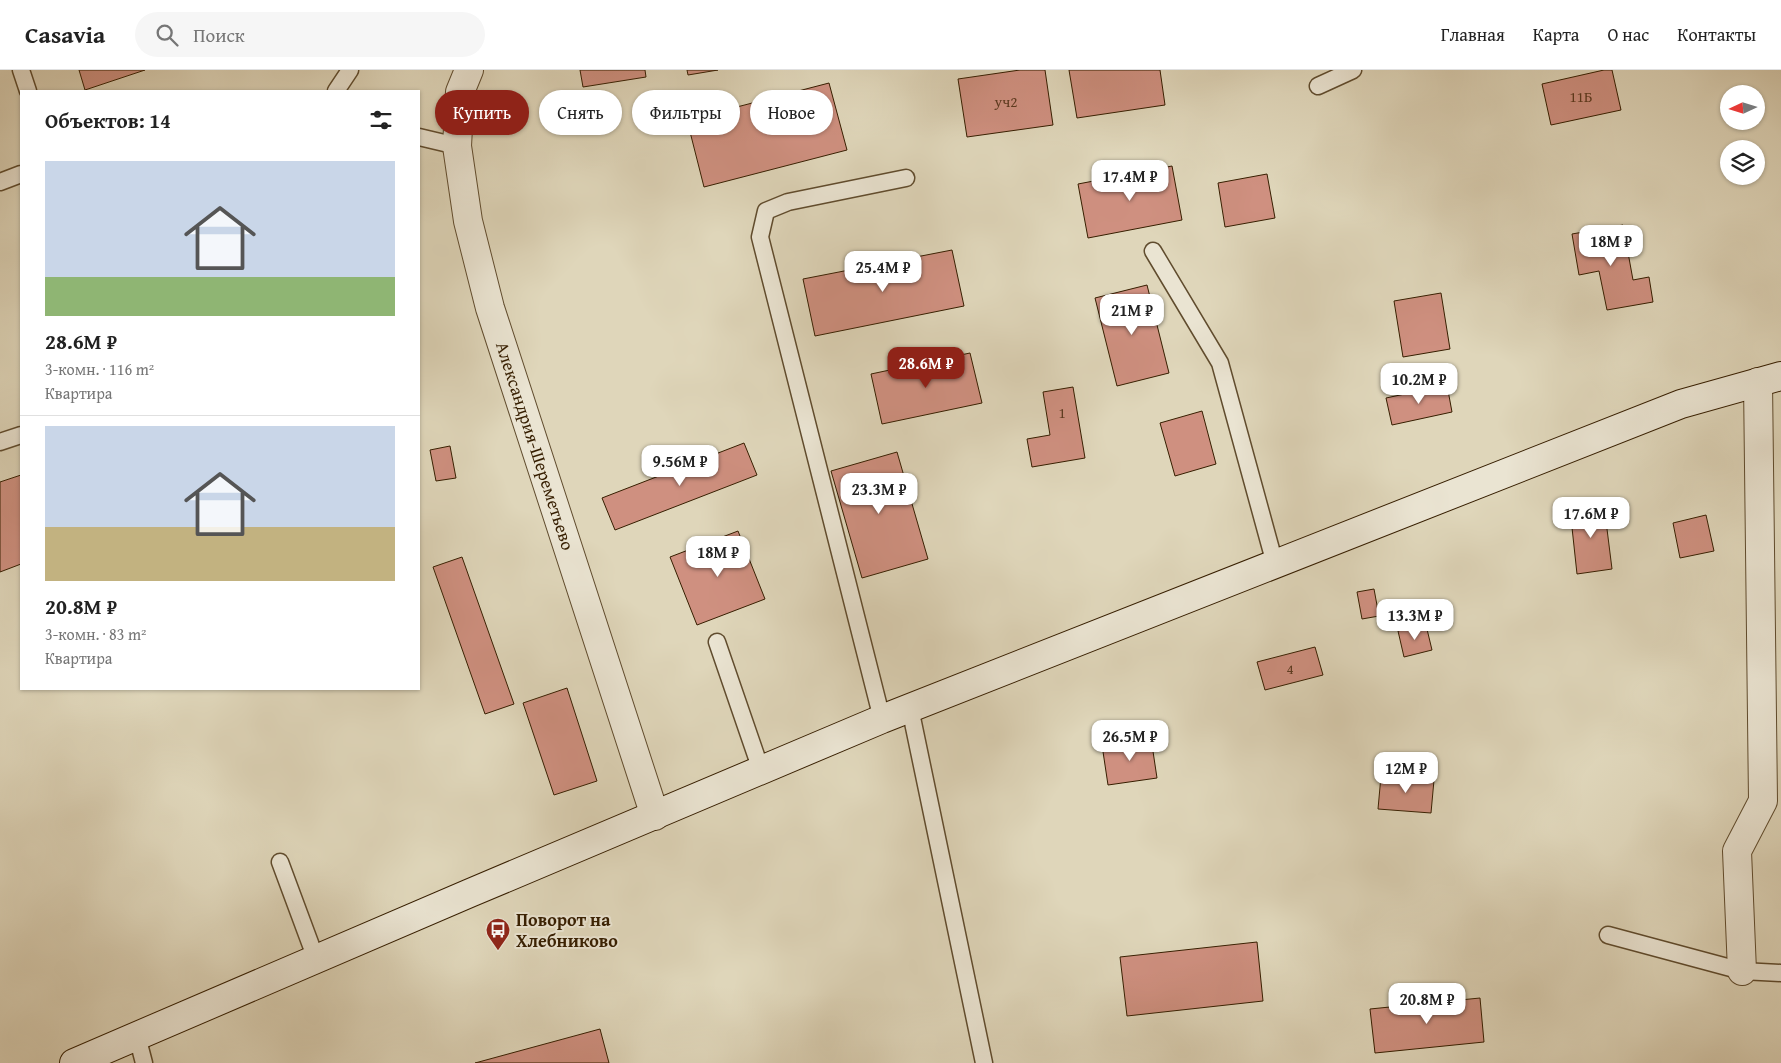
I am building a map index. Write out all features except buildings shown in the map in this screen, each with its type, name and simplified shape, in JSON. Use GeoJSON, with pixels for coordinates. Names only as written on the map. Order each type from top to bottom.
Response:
{"type":"FeatureCollection","features":[{"type":"Feature","properties":{"kind":"main road","name":"Александрия-Шереметьево"},"geometry":{"type":"LineString","coordinates":[[469,70],[460,92],[458,146],[468,221],[490,308],[654,816]]}},
{"type":"Feature","properties":{"kind":"main road"},"geometry":{"type":"LineString","coordinates":[[74,1063],[882,719],[1681,404],[1769,379],[1763,801],[1737,851],[1742,971]]}},
{"type":"Feature","properties":{"kind":"lane"},"geometry":{"type":"LineString","coordinates":[[21,70],[28,90]]}},
{"type":"Feature","properties":{"kind":"lane"},"geometry":{"type":"LineString","coordinates":[[337,90],[350,70]]}},
{"type":"Feature","properties":{"kind":"lane"},"geometry":{"type":"LineString","coordinates":[[1318,86],[1353,70]]}},
{"type":"Feature","properties":{"kind":"lane"},"geometry":{"type":"LineString","coordinates":[[420,136],[458,146]]}},
{"type":"Feature","properties":{"kind":"lane"},"geometry":{"type":"LineString","coordinates":[[0,182],[20,174]]}},
{"type":"Feature","properties":{"kind":"lane"},"geometry":{"type":"LineString","coordinates":[[882,719],[760,237],[766,211],[788,202],[906,178]]}},
{"type":"Feature","properties":{"kind":"lane"},"geometry":{"type":"LineString","coordinates":[[1153,252],[1220,363],[1276,564]]}},
{"type":"Feature","properties":{"kind":"lane"},"geometry":{"type":"LineString","coordinates":[[0,442],[20,435]]}},
{"type":"Feature","properties":{"kind":"lane"},"geometry":{"type":"LineString","coordinates":[[717,642],[761,770]]}},
{"type":"Feature","properties":{"kind":"lane"},"geometry":{"type":"LineString","coordinates":[[910,708],[984,1063]]}},
{"type":"Feature","properties":{"kind":"lane"},"geometry":{"type":"LineString","coordinates":[[280,862],[316,959]]}},
{"type":"Feature","properties":{"kind":"lane"},"geometry":{"type":"LineString","coordinates":[[1608,935],[1742,971],[1781,973]]}},
{"type":"Feature","properties":{"kind":"lane"},"geometry":{"type":"LineString","coordinates":[[137,1036],[144,1063]]}},
{"type":"Feature","properties":{"kind":"place","name":"Поворот на Хлебниково"},"geometry":{"type":"Point","coordinates":[498,951]}}]}
